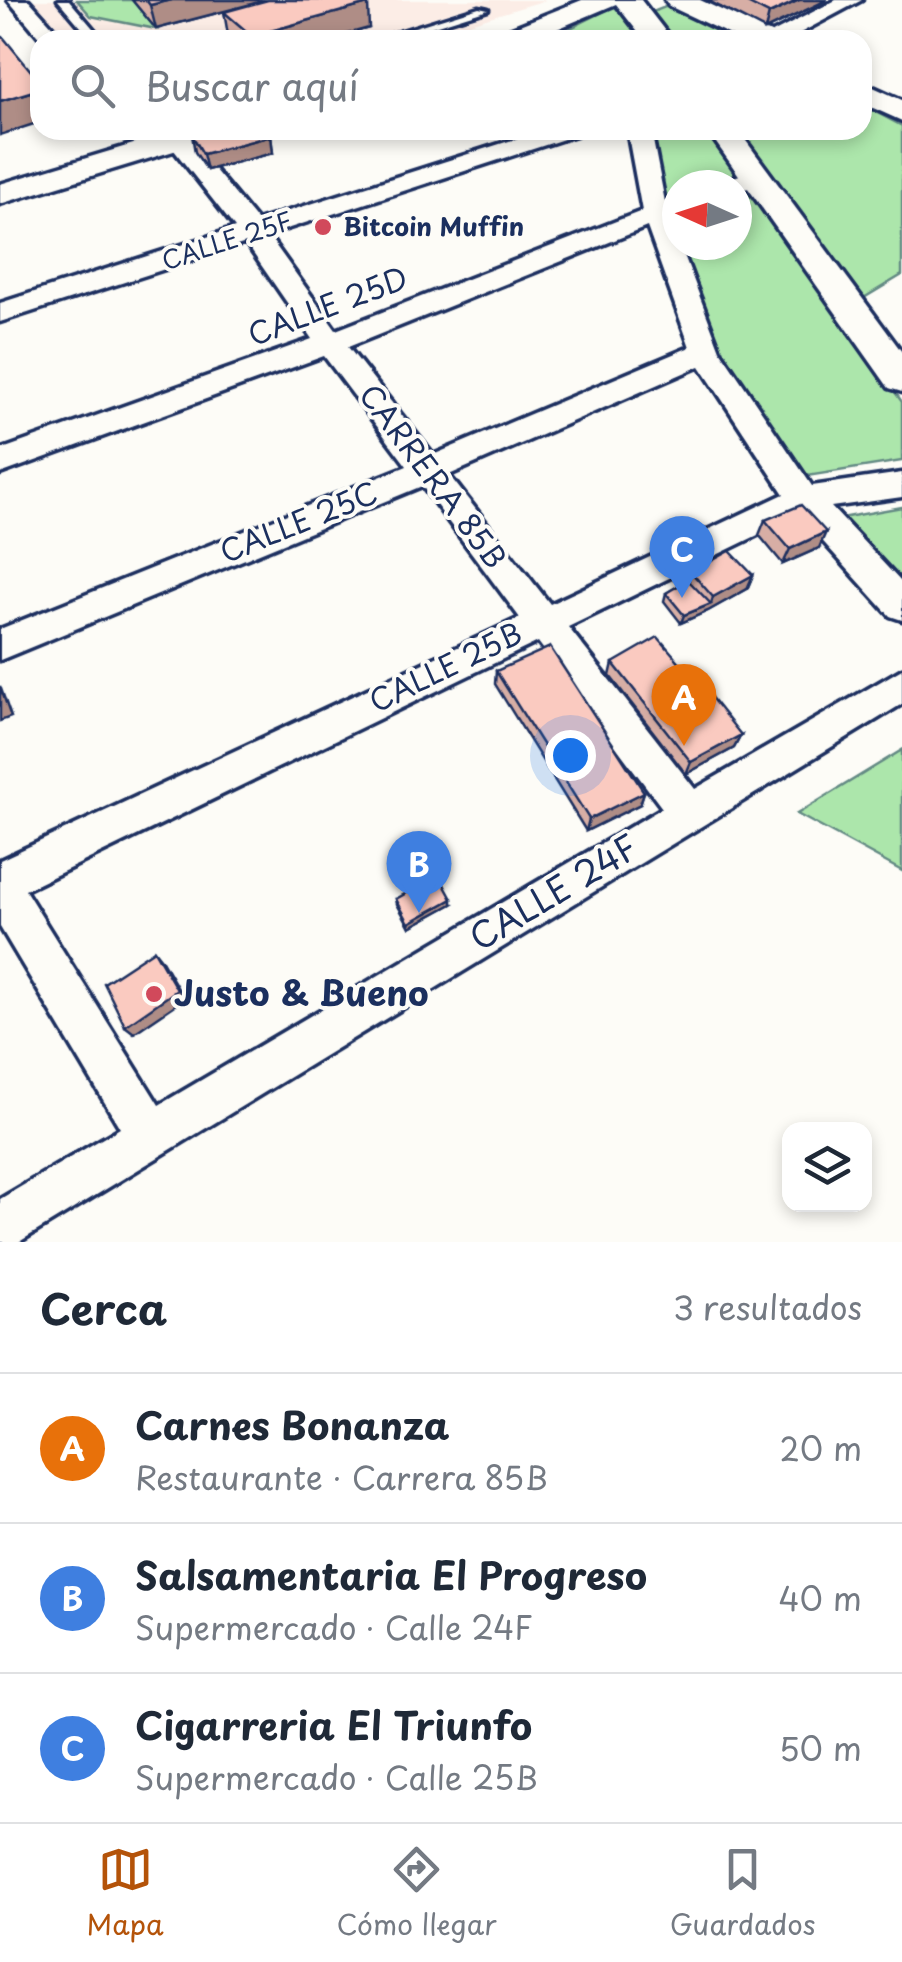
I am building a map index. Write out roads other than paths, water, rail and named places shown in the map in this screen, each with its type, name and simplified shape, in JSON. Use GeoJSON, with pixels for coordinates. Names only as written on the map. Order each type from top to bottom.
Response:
{"type":"FeatureCollection","features":[{"type":"Feature","properties":{"kind":"street"},"geometry":{"type":"LineString","coordinates":[[18,0],[45,30]]}},
{"type":"Feature","properties":{"kind":"street"},"geometry":{"type":"LineString","coordinates":[[532,30],[606,0]]}},
{"type":"Feature","properties":{"kind":"street"},"geometry":{"type":"LineString","coordinates":[[627,0],[650,30]]}},
{"type":"Feature","properties":{"kind":"street"},"geometry":{"type":"LineString","coordinates":[[678,0],[745,30]]}},
{"type":"Feature","properties":{"kind":"street"},"geometry":{"type":"LineString","coordinates":[[788,30],[852,0]]}},
{"type":"Feature","properties":{"kind":"street"},"geometry":{"type":"LineString","coordinates":[[872,96],[902,112]]}},
{"type":"Feature","properties":{"kind":"street"},"geometry":{"type":"LineString","coordinates":[[0,194],[155,140]]}},
{"type":"Feature","properties":{"kind":"street","name":"CARRERA 85B"},"geometry":{"type":"LineString","coordinates":[[155,140],[253,233],[330,343],[689,812]]}},
{"type":"Feature","properties":{"kind":"street","name":"CALLE 25F"},"geometry":{"type":"LineString","coordinates":[[0,313],[537,140]]}},
{"type":"Feature","properties":{"kind":"street"},"geometry":{"type":"LineString","coordinates":[[642,140],[662,198]]}},
{"type":"Feature","properties":{"kind":"street"},"geometry":{"type":"LineString","coordinates":[[727,140],[740,170]]}},
{"type":"Feature","properties":{"kind":"street"},"geometry":{"type":"LineString","coordinates":[[752,190],[902,379]]}},
{"type":"Feature","properties":{"kind":"street","name":"CALLE 25D"},"geometry":{"type":"LineString","coordinates":[[0,462],[330,343],[662,212]]}},
{"type":"Feature","properties":{"kind":"street"},"geometry":{"type":"LineString","coordinates":[[680,260],[706,352],[804,499],[902,606]]}},
{"type":"Feature","properties":{"kind":"street","name":"CALLE 25C"},"geometry":{"type":"LineString","coordinates":[[0,645],[706,352]]}},
{"type":"Feature","properties":{"kind":"street","name":"CALLE 25B"},"geometry":{"type":"LineString","coordinates":[[0,884],[804,499],[902,485]]}},
{"type":"Feature","properties":{"kind":"street","name":"CALLE 24F"},"geometry":{"type":"LineString","coordinates":[[0,1226],[902,685]]}},
{"type":"Feature","properties":{"kind":"street"},"geometry":{"type":"LineString","coordinates":[[0,884],[150,1134]]}},
{"type":"Feature","properties":{"kind":"lane"},"geometry":{"type":"LineString","coordinates":[[63,0],[89,30]]}},
{"type":"Feature","properties":{"kind":"lane"},"geometry":{"type":"LineString","coordinates":[[413,30],[483,10]]}},
{"type":"Feature","properties":{"kind":"place","name":"Bitcoin Muffin"},"geometry":{"type":"Point","coordinates":[323,227]}},
{"type":"Feature","properties":{"kind":"place","name":"Cigarreria El Triunfo"},"geometry":{"type":"Point","coordinates":[682,598]}},
{"type":"Feature","properties":{"kind":"place","name":"Carnes Bonanza"},"geometry":{"type":"Point","coordinates":[684,746]}},
{"type":"Feature","properties":{"kind":"place","name":"Salsamentaria El Progreso"},"geometry":{"type":"Point","coordinates":[419,913]}},
{"type":"Feature","properties":{"kind":"place","name":"Justo & Bueno"},"geometry":{"type":"Point","coordinates":[154,994]}}]}
